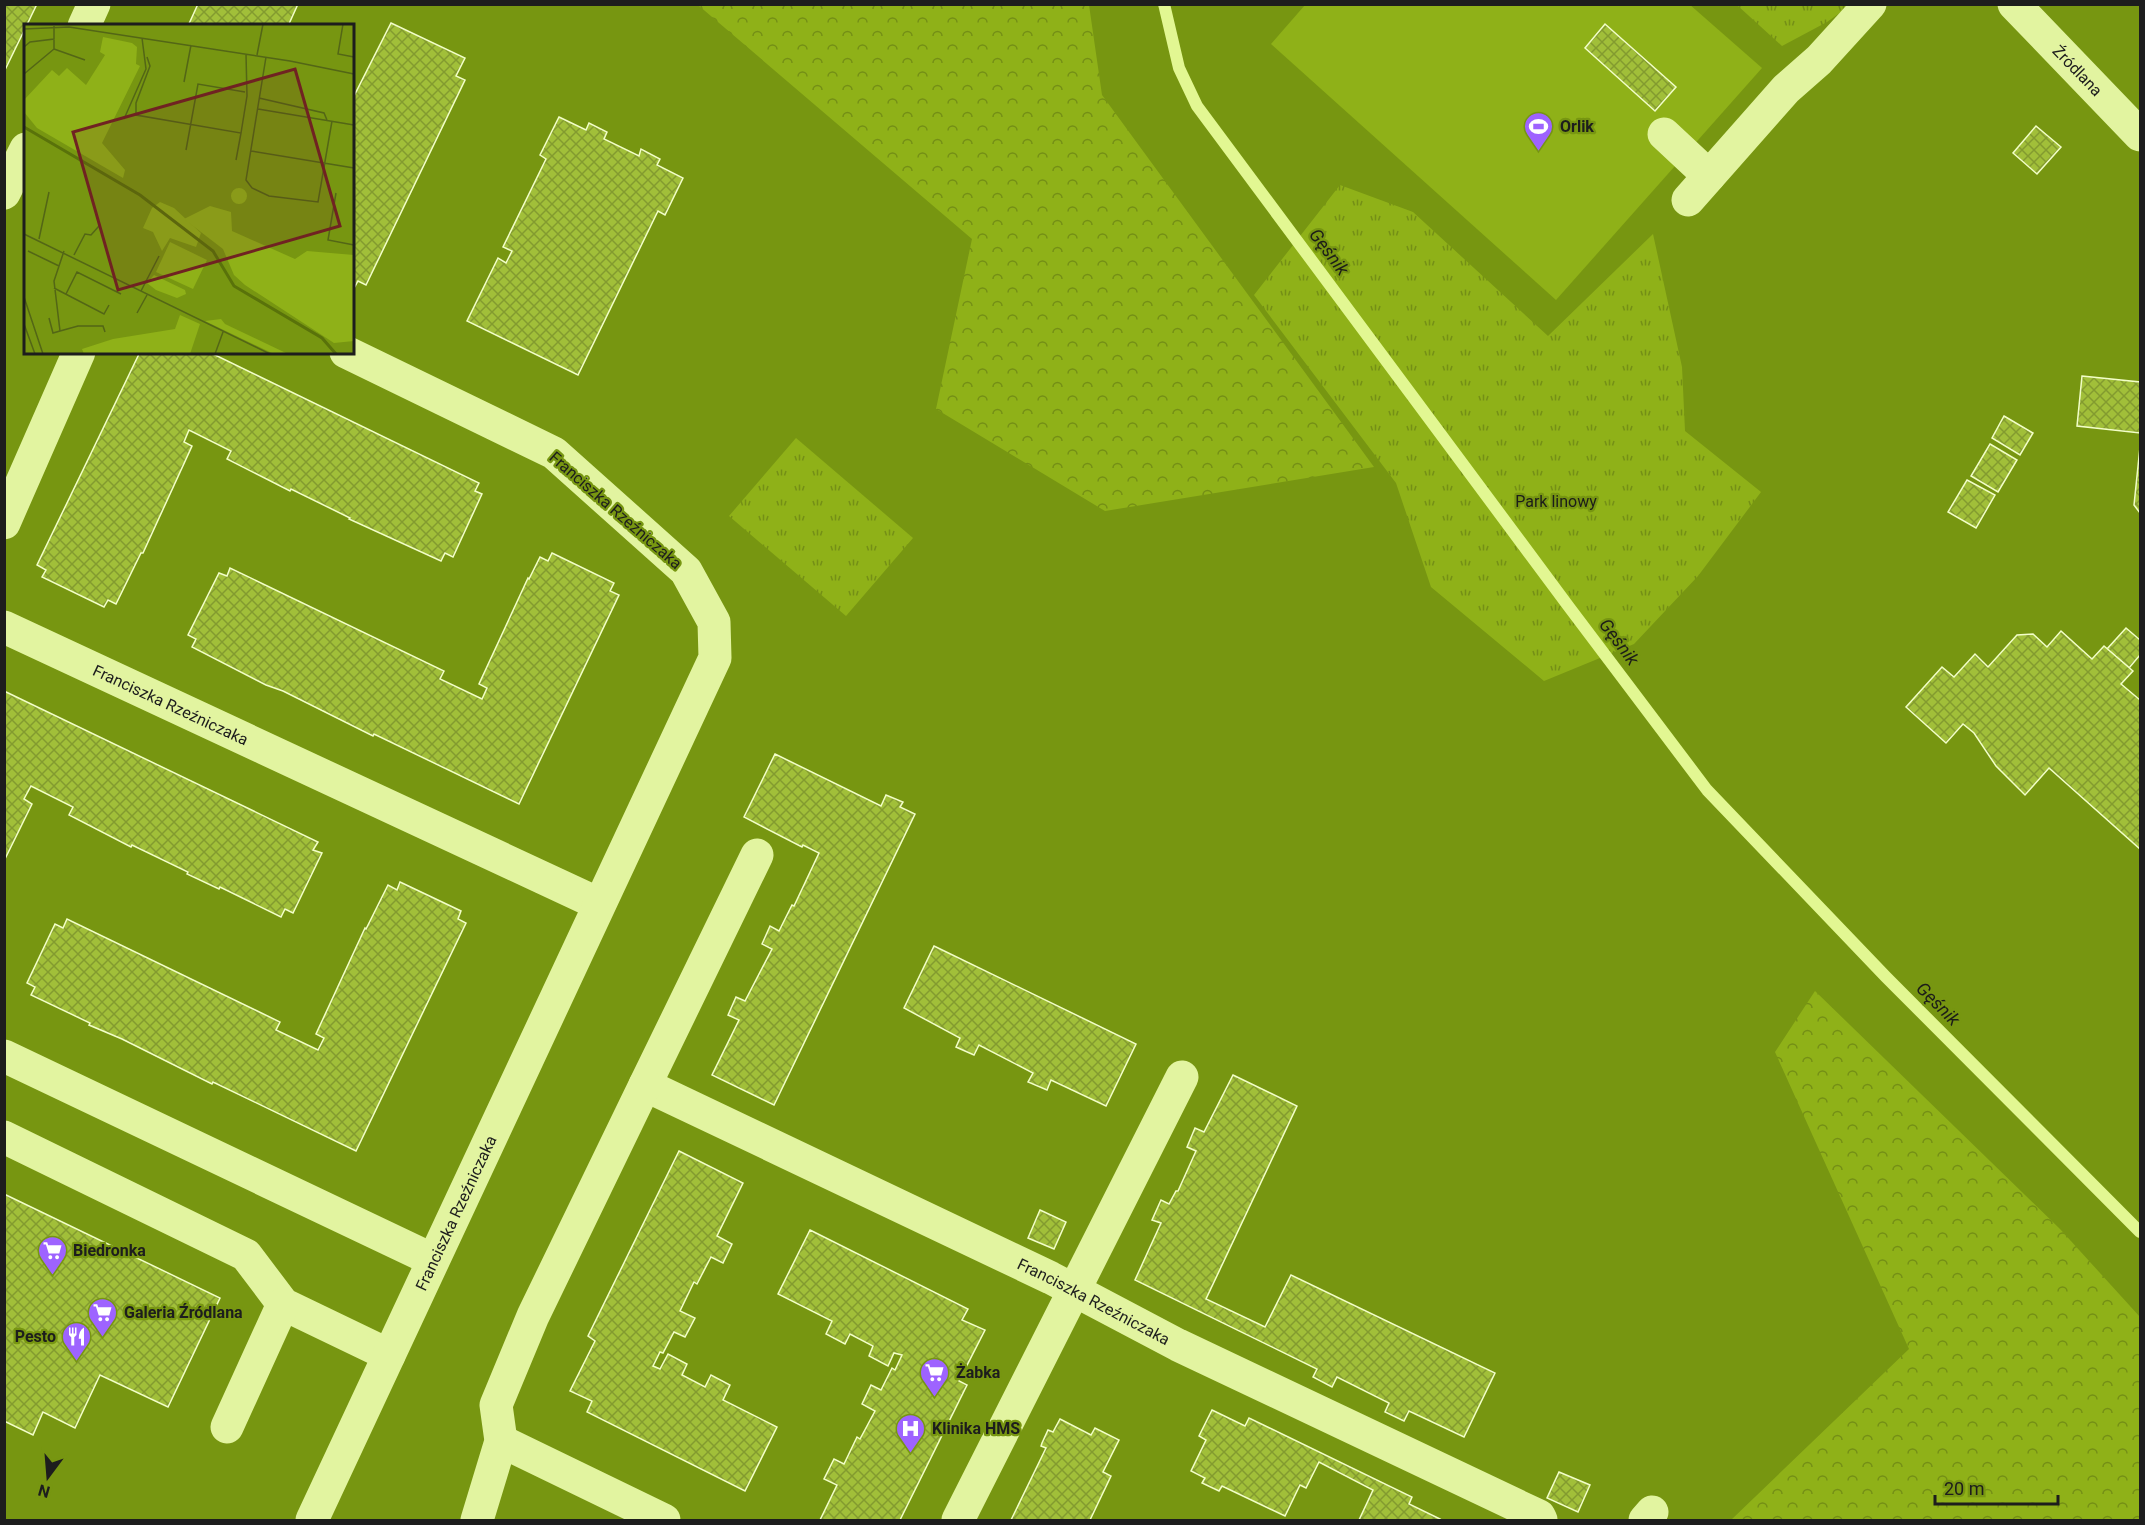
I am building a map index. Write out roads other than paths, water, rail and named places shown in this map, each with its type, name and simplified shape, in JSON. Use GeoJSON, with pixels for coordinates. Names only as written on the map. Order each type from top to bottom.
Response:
{"type":"FeatureCollection","features":[{"type":"Feature","properties":{"kind":"street"},"geometry":{"type":"LineString","coordinates":[[85,24],[94,4]]}},
{"type":"Feature","properties":{"kind":"street"},"geometry":{"type":"LineString","coordinates":[[1688,200],[1786,88],[1820,60],[1870,4]]}},
{"type":"Feature","properties":{"kind":"street","name":"Źródlana"},"geometry":{"type":"LineString","coordinates":[[2014,4],[2140,135]]}},
{"type":"Feature","properties":{"kind":"street"},"geometry":{"type":"LineString","coordinates":[[1664,134],[1710,176]]}},
{"type":"Feature","properties":{"kind":"street"},"geometry":{"type":"LineString","coordinates":[[4,193],[24,153]]}},
{"type":"Feature","properties":{"kind":"street"},"geometry":{"type":"LineString","coordinates":[[4,523],[78,354]]}},
{"type":"Feature","properties":{"kind":"street","name":"Franciszka Rzeźniczaka"},"geometry":{"type":"LineString","coordinates":[[312,1521],[715,658],[714,622],[686,571],[554,453],[350,354]]}},
{"type":"Feature","properties":{"kind":"street","name":"Franciszka Rzeźniczaka"},"geometry":{"type":"LineString","coordinates":[[4,627],[599,904]]}},
{"type":"Feature","properties":{"kind":"street"},"geometry":{"type":"LineString","coordinates":[[477,1521],[501,1441],[496,1405],[533,1316],[757,855]]}},
{"type":"Feature","properties":{"kind":"street"},"geometry":{"type":"LineString","coordinates":[[4,1056],[433,1260]]}},
{"type":"Feature","properties":{"kind":"street"},"geometry":{"type":"LineString","coordinates":[[958,1521],[1182,1077]]}},
{"type":"Feature","properties":{"kind":"street","name":"Franciszka Rzeźniczaka"},"geometry":{"type":"LineString","coordinates":[[645,1085],[1074,1290],[1178,1344],[1539,1516],[1541,1521]]}},
{"type":"Feature","properties":{"kind":"street"},"geometry":{"type":"LineString","coordinates":[[4,1137],[246,1255],[283,1304],[389,1355]]}},
{"type":"Feature","properties":{"kind":"street"},"geometry":{"type":"LineString","coordinates":[[227,1426],[283,1304]]}},
{"type":"Feature","properties":{"kind":"street"},"geometry":{"type":"LineString","coordinates":[[501,1441],[664,1521]]}},
{"type":"Feature","properties":{"kind":"waterway","name":"Gęśnik"},"geometry":{"type":"LineString","coordinates":[[1164,4],[1179,68],[1197,106],[1707,790],[1886,977],[2140,1232]]}},
{"type":"Feature","properties":{"kind":"place","name":"Orlik"},"geometry":{"type":"Point","coordinates":[1539,152]}},
{"type":"Feature","properties":{"kind":"place","name":"Biedronka"},"geometry":{"type":"Point","coordinates":[52,1276]}},
{"type":"Feature","properties":{"kind":"place","name":"Galeria Źródlana"},"geometry":{"type":"Point","coordinates":[103,1338]}},
{"type":"Feature","properties":{"kind":"place","name":"Pesto"},"geometry":{"type":"Point","coordinates":[77,1362]}},
{"type":"Feature","properties":{"kind":"place","name":"Żabka"},"geometry":{"type":"Point","coordinates":[935,1398]}},
{"type":"Feature","properties":{"kind":"place","name":"Klinika HMS"},"geometry":{"type":"Point","coordinates":[911,1454]}},
{"type":"Feature","properties":{"kind":"park label","name":"Park linowy"},"geometry":{"type":"Point","coordinates":[1556,501]}}]}
